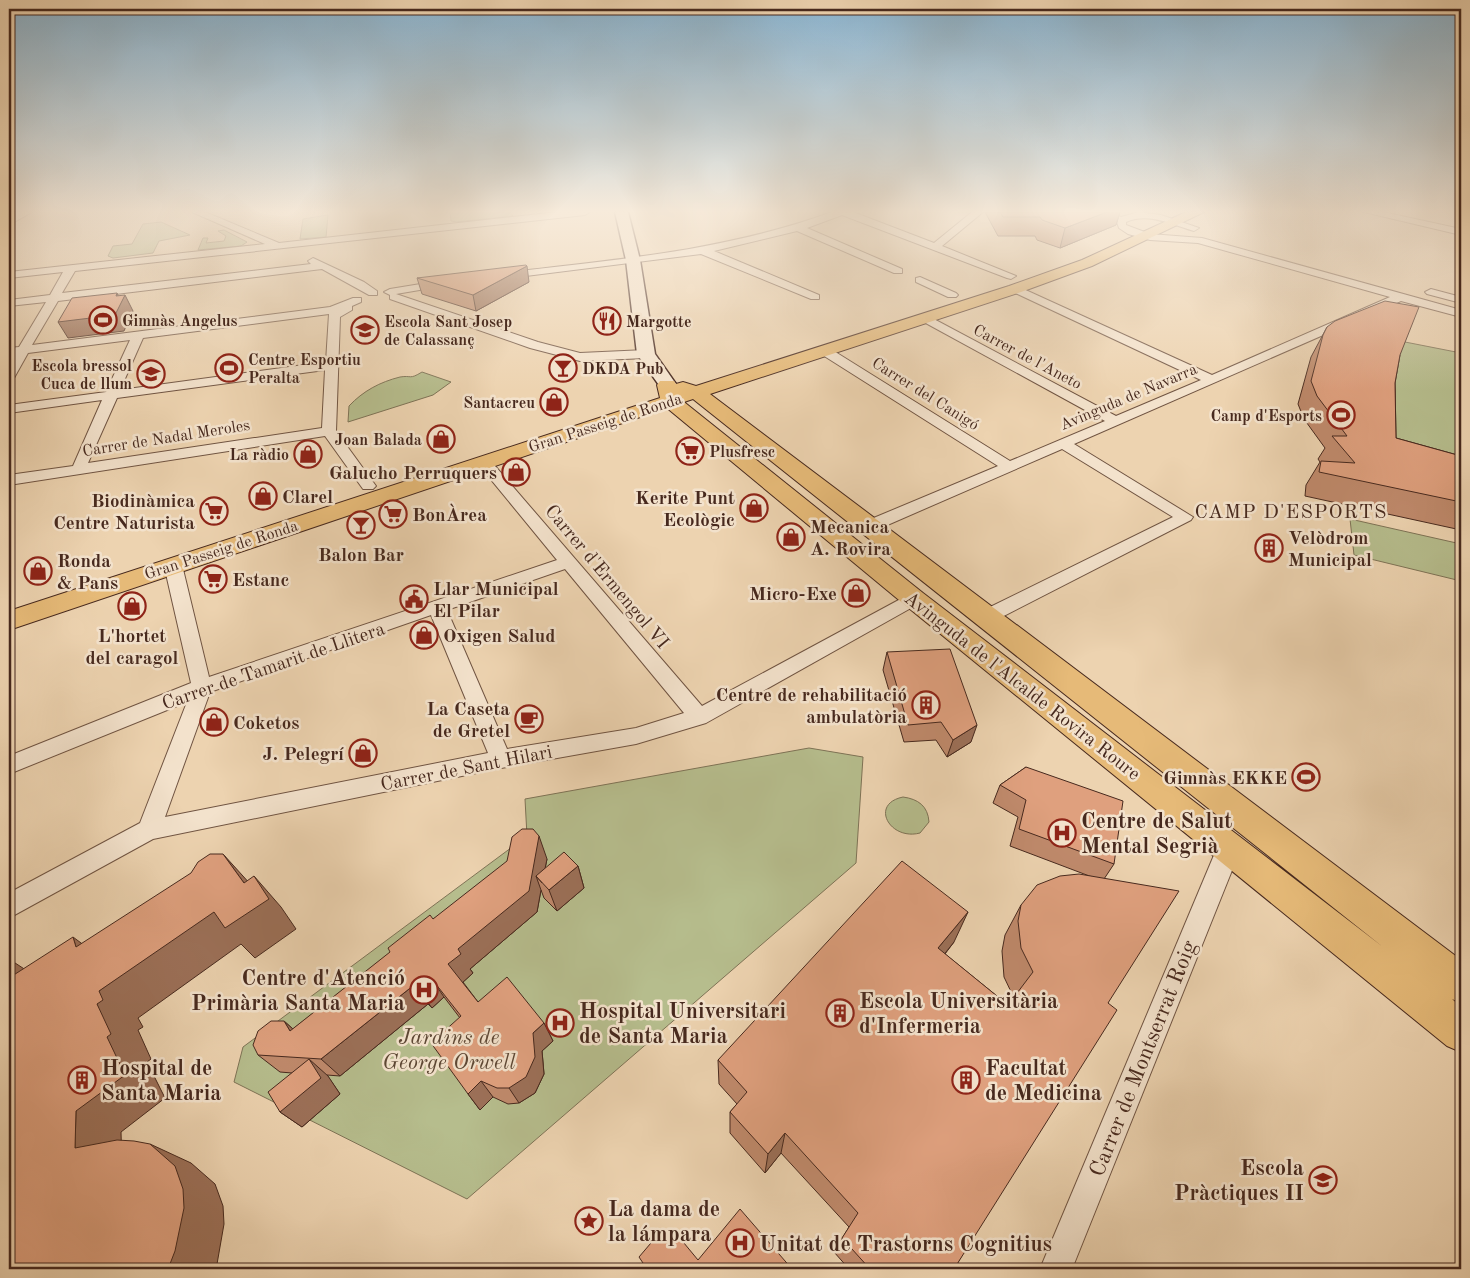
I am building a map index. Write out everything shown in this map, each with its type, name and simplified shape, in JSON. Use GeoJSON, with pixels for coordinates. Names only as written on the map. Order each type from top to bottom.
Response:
{"type":"FeatureCollection","features":[{"type":"Feature","properties":{"kind":"main road","name":"Avinguda de l'Alcalde Rovira Roure"},"geometry":{"type":"LineString","coordinates":[[635,272],[646,354],[914,599],[1461,1032]]}},
{"type":"Feature","properties":{"kind":"main road","name":"Gran Passeig de Ronda"},"geometry":{"type":"LineString","coordinates":[[718,368],[952,295],[1013,283],[1056,272]]}},
{"type":"Feature","properties":{"kind":"main road","name":"Gran Passeig de Ronda"},"geometry":{"type":"LineString","coordinates":[[9,605],[368,486],[683,387],[825,351],[926,320],[1013,283]]}},
{"type":"Feature","properties":{"kind":"main road","name":"Avinguda de l'Alcalde Rovira Roure"},"geometry":{"type":"LineString","coordinates":[[683,387],[870,526],[1461,984]]}},
{"type":"Feature","properties":{"kind":"main road","name":"Gran Passeig de Ronda"},"geometry":{"type":"LineString","coordinates":[[9,620],[484,462],[683,387]]}},
{"type":"Feature","properties":{"kind":"street"},"geometry":{"type":"LineString","coordinates":[[9,275],[39,272]]}},
{"type":"Feature","properties":{"kind":"street"},"geometry":{"type":"LineString","coordinates":[[9,375],[69,272]]}},
{"type":"Feature","properties":{"kind":"street"},"geometry":{"type":"LineString","coordinates":[[9,303],[276,272]]}},
{"type":"Feature","properties":{"kind":"street"},"geometry":{"type":"LineString","coordinates":[[335,272],[360,284],[373,293]]}},
{"type":"Feature","properties":{"kind":"street"},"geometry":{"type":"LineString","coordinates":[[487,278],[539,272]]}},
{"type":"Feature","properties":{"kind":"street"},"geometry":{"type":"LineString","coordinates":[[754,272],[815,297]]}},
{"type":"Feature","properties":{"kind":"street"},"geometry":{"type":"LineString","coordinates":[[988,272],[1210,379]]}},
{"type":"Feature","properties":{"kind":"street"},"geometry":{"type":"LineString","coordinates":[[1324,272],[1400,297],[1461,314]]}},
{"type":"Feature","properties":{"kind":"street"},"geometry":{"type":"LineString","coordinates":[[920,280],[952,295]]}},
{"type":"Feature","properties":{"kind":"street"},"geometry":{"type":"LineString","coordinates":[[368,486],[330,431],[334,315],[360,302],[362,296],[373,293],[392,294],[458,282]]}},
{"type":"Feature","properties":{"kind":"street"},"geometry":{"type":"LineString","coordinates":[[1424,290],[1461,300]]}},
{"type":"Feature","properties":{"kind":"street"},"geometry":{"type":"LineString","coordinates":[[392,294],[534,345],[580,357],[646,354]]}},
{"type":"Feature","properties":{"kind":"street"},"geometry":{"type":"LineString","coordinates":[[9,352],[332,310],[360,302],[388,300],[392,294]]}},
{"type":"Feature","properties":{"kind":"street","name":"Avinguda de Navarra"},"geometry":{"type":"LineString","coordinates":[[870,526],[1114,420],[1324,332],[1400,297]]}},
{"type":"Feature","properties":{"kind":"street","name":"Carrer de l'Aneto"},"geometry":{"type":"LineString","coordinates":[[926,320],[1114,420]]}},
{"type":"Feature","properties":{"kind":"street"},"geometry":{"type":"LineString","coordinates":[[79,468],[138,335]]}},
{"type":"Feature","properties":{"kind":"street","name":"Carrer del Canigó"},"geometry":{"type":"LineString","coordinates":[[825,351],[1008,466]]}},
{"type":"Feature","properties":{"kind":"street"},"geometry":{"type":"LineString","coordinates":[[9,409],[333,365]]}},
{"type":"Feature","properties":{"kind":"street","name":"Carrer de Nadal Meroles"},"geometry":{"type":"LineString","coordinates":[[9,480],[330,431]]}},
{"type":"Feature","properties":{"kind":"street"},"geometry":{"type":"LineString","coordinates":[[986,616],[1185,517],[1062,443]]}},
{"type":"Feature","properties":{"kind":"street","name":"Carrer d'Ermengol VI"},"geometry":{"type":"LineString","coordinates":[[484,462],[699,717]]}},
{"type":"Feature","properties":{"kind":"street","name":"Carrer de Tamarit de Llitera"},"geometry":{"type":"LineString","coordinates":[[9,765],[202,687],[568,562]]}},
{"type":"Feature","properties":{"kind":"street"},"geometry":{"type":"LineString","coordinates":[[149,830],[202,687],[173,565]]}},
{"type":"Feature","properties":{"kind":"street","name":"Carrer de Sant Hilari"},"geometry":{"type":"LineString","coordinates":[[9,906],[149,830],[501,760],[636,736],[699,717],[914,599]]}},
{"type":"Feature","properties":{"kind":"street"},"geometry":{"type":"LineString","coordinates":[[437,608],[501,760]]}},
{"type":"Feature","properties":{"kind":"street","name":"Carrer de Montserrat Roig"},"geometry":{"type":"LineString","coordinates":[[1056,1269],[1229,848]]}},
{"type":"Feature","properties":{"kind":"green space"},"geometry":{"type":"Polygon","coordinates":[[[1400,341],[1461,353],[1461,485],[1380,429],[1400,341]]]}},
{"type":"Feature","properties":{"kind":"green space"},"geometry":{"type":"Polygon","coordinates":[[[422,372],[451,382],[433,395],[348,422],[349,406],[366,392],[400,377],[412,377],[422,372]]]}},
{"type":"Feature","properties":{"kind":"green space"},"geometry":{"type":"Polygon","coordinates":[[[1350,519],[1461,544],[1461,581],[1354,555],[1350,519]]]}},
{"type":"Feature","properties":{"kind":"green space","name":"Jardins de George Orwell"},"geometry":{"type":"Polygon","coordinates":[[[809,748],[863,757],[856,863],[467,1199],[234,1082],[243,1047],[527,836],[525,799],[809,748]]]}},
{"type":"Feature","properties":{"kind":"green space"},"geometry":{"type":"Polygon","coordinates":[[[903,797],[918,802],[927,812],[929,822],[920,833],[909,834],[900,832],[892,827],[888,821],[887,807],[893,801],[903,797]]]}},
{"type":"Feature","properties":{"kind":"building"},"geometry":{"type":"Polygon","coordinates":[[[470,272],[516,272],[473,295],[417,278],[470,272]]]}},
{"type":"Feature","properties":{"kind":"building"},"geometry":{"type":"Polygon","coordinates":[[[117,293],[116,296],[125,295],[115,315],[58,322],[72,298],[117,293]]]}},
{"type":"Feature","properties":{"kind":"building","name":"Camp d'Esports"},"geometry":{"type":"Polygon","coordinates":[[[1385,301],[1419,307],[1400,355],[1395,383],[1396,438],[1461,456],[1461,502],[1319,472],[1321,461],[1355,463],[1332,436],[1347,436],[1317,396],[1311,381],[1323,335],[1327,327],[1335,321],[1385,301]]]}},
{"type":"Feature","properties":{"kind":"building","name":"Centre de rehabilitació ambulatòria"},"geometry":{"type":"Polygon","coordinates":[[[950,649],[977,725],[953,740],[941,722],[908,725],[887,652],[950,649]]]}},
{"type":"Feature","properties":{"kind":"building"},"geometry":{"type":"Polygon","coordinates":[[[1026,767],[1123,801],[1114,864],[1019,829],[1026,800],[1000,785],[1026,767]]]}},
{"type":"Feature","properties":{"kind":"building"},"geometry":{"type":"Polygon","coordinates":[[[522,829],[533,829],[539,836],[529,891],[458,949],[461,954],[448,964],[478,1002],[507,977],[544,1023],[533,1033],[535,1057],[526,1077],[509,1088],[497,1088],[481,1081],[468,1094],[431,1043],[461,1016],[431,978],[418,989],[414,985],[321,1059],[258,1055],[253,1045],[258,1031],[271,1021],[284,1021],[290,1031],[390,952],[388,948],[430,915],[433,919],[507,861],[512,837],[522,829]]]}},
{"type":"Feature","properties":{"kind":"building"},"geometry":{"type":"Polygon","coordinates":[[[564,852],[578,866],[549,890],[536,876],[564,852]]]}},
{"type":"Feature","properties":{"kind":"building","name":"Hospital de Santa Maria"},"geometry":{"type":"Polygon","coordinates":[[[210,854],[223,854],[244,883],[254,876],[269,899],[225,928],[214,912],[99,991],[103,1000],[97,1004],[111,1034],[107,1037],[125,1075],[76,1111],[75,1148],[117,1140],[134,1141],[150,1144],[175,1166],[183,1189],[184,1208],[175,1251],[168,1269],[9,1269],[9,978],[73,937],[76,947],[191,873],[198,862],[210,854]]]}},
{"type":"Feature","properties":{"kind":"building"},"geometry":{"type":"Polygon","coordinates":[[[902,861],[968,912],[938,948],[1008,1005],[1033,972],[1021,948],[1018,921],[1021,905],[1037,885],[1060,876],[1079,874],[1179,891],[1108,1003],[1117,1010],[954,1269],[870,1269],[842,1238],[858,1213],[785,1133],[768,1154],[730,1112],[747,1092],[718,1060],[902,861]]]}},
{"type":"Feature","properties":{"kind":"building"},"geometry":{"type":"Polygon","coordinates":[[[309,1059],[321,1078],[280,1112],[268,1092],[309,1059]]]}},
{"type":"Feature","properties":{"kind":"building","name":"Unitat de Trastorns Cognitius"},"geometry":{"type":"Polygon","coordinates":[[[740,1209],[792,1269],[647,1269],[639,1257],[662,1230],[674,1244],[679,1237],[698,1260],[740,1209]]]}},
{"type":"Feature","properties":{"kind":"place","name":"Gimnàs Angelus"},"geometry":{"type":"Point","coordinates":[103,320]}},
{"type":"Feature","properties":{"kind":"place","name":"Margotte"},"geometry":{"type":"Point","coordinates":[607,321]}},
{"type":"Feature","properties":{"kind":"place","name":"Escola Sant Josep de Calassanç"},"geometry":{"type":"Point","coordinates":[365,330]}},
{"type":"Feature","properties":{"kind":"place","name":"Centre Esportiu Peralta"},"geometry":{"type":"Point","coordinates":[229,368]}},
{"type":"Feature","properties":{"kind":"place","name":"DKDA Pub"},"geometry":{"type":"Point","coordinates":[563,368]}},
{"type":"Feature","properties":{"kind":"place","name":"Escola bressol Cuca de llum"},"geometry":{"type":"Point","coordinates":[151,374]}},
{"type":"Feature","properties":{"kind":"place","name":"Santacreu"},"geometry":{"type":"Point","coordinates":[554,402]}},
{"type":"Feature","properties":{"kind":"place","name":"Camp d'Esports"},"geometry":{"type":"Point","coordinates":[1341,415]}},
{"type":"Feature","properties":{"kind":"place","name":"Joan Balada"},"geometry":{"type":"Point","coordinates":[441,439]}},
{"type":"Feature","properties":{"kind":"place","name":"Plusfresc"},"geometry":{"type":"Point","coordinates":[690,451]}},
{"type":"Feature","properties":{"kind":"place","name":"La ràdio"},"geometry":{"type":"Point","coordinates":[308,454]}},
{"type":"Feature","properties":{"kind":"place","name":"Galucho Perruquers"},"geometry":{"type":"Point","coordinates":[516,472]}},
{"type":"Feature","properties":{"kind":"place","name":"Clarel"},"geometry":{"type":"Point","coordinates":[263,496]}},
{"type":"Feature","properties":{"kind":"place","name":"Kerite Punt Ecològic"},"geometry":{"type":"Point","coordinates":[754,508]}},
{"type":"Feature","properties":{"kind":"place","name":"Biodinàmica Centre Naturista"},"geometry":{"type":"Point","coordinates":[214,511]}},
{"type":"Feature","properties":{"kind":"place","name":"BonÀrea"},"geometry":{"type":"Point","coordinates":[393,514]}},
{"type":"Feature","properties":{"kind":"place","name":"Balon Bar"},"geometry":{"type":"Point","coordinates":[361,525]}},
{"type":"Feature","properties":{"kind":"place","name":"Mecanica A. Rovira"},"geometry":{"type":"Point","coordinates":[791,537]}},
{"type":"Feature","properties":{"kind":"place","name":"Velòdrom Municipal"},"geometry":{"type":"Point","coordinates":[1269,548]}},
{"type":"Feature","properties":{"kind":"place","name":"Ronda & Pans"},"geometry":{"type":"Point","coordinates":[38,571]}},
{"type":"Feature","properties":{"kind":"place","name":"Estanc"},"geometry":{"type":"Point","coordinates":[213,579]}},
{"type":"Feature","properties":{"kind":"place","name":"Micro-Exe"},"geometry":{"type":"Point","coordinates":[856,593]}},
{"type":"Feature","properties":{"kind":"place","name":"Llar Municipal El Pilar"},"geometry":{"type":"Point","coordinates":[414,599]}},
{"type":"Feature","properties":{"kind":"place","name":"L'hortet del caragol"},"geometry":{"type":"Point","coordinates":[132,606]}},
{"type":"Feature","properties":{"kind":"place","name":"Oxigen Salud"},"geometry":{"type":"Point","coordinates":[424,635]}},
{"type":"Feature","properties":{"kind":"place","name":"Centre de rehabilitació ambulatòria"},"geometry":{"type":"Point","coordinates":[926,705]}},
{"type":"Feature","properties":{"kind":"place","name":"La Caseta de Gretel"},"geometry":{"type":"Point","coordinates":[529,719]}},
{"type":"Feature","properties":{"kind":"place","name":"Coketos"},"geometry":{"type":"Point","coordinates":[214,722]}},
{"type":"Feature","properties":{"kind":"place","name":"J. Pelegrí"},"geometry":{"type":"Point","coordinates":[363,753]}},
{"type":"Feature","properties":{"kind":"place","name":"Gimnàs EKKE"},"geometry":{"type":"Point","coordinates":[1306,777]}},
{"type":"Feature","properties":{"kind":"place","name":"Centre de Salut Mental Segrià"},"geometry":{"type":"Point","coordinates":[1062,833]}},
{"type":"Feature","properties":{"kind":"place","name":"Centre d'Atenció Primària Santa Maria"},"geometry":{"type":"Point","coordinates":[424,990]}},
{"type":"Feature","properties":{"kind":"place","name":"Escola Universitària d'Infermeria"},"geometry":{"type":"Point","coordinates":[840,1013]}},
{"type":"Feature","properties":{"kind":"place","name":"Hospital Universitari de Santa Maria"},"geometry":{"type":"Point","coordinates":[560,1023]}},
{"type":"Feature","properties":{"kind":"place","name":"Hospital de Santa Maria"},"geometry":{"type":"Point","coordinates":[82,1080]}},
{"type":"Feature","properties":{"kind":"place","name":"Facultat de Medicina"},"geometry":{"type":"Point","coordinates":[966,1080]}},
{"type":"Feature","properties":{"kind":"place","name":"Escola Pràctiques II"},"geometry":{"type":"Point","coordinates":[1323,1180]}},
{"type":"Feature","properties":{"kind":"place","name":"La dama de la lámpara"},"geometry":{"type":"Point","coordinates":[589,1221]}},
{"type":"Feature","properties":{"kind":"place","name":"Unitat de Trastorns Cognitius"},"geometry":{"type":"Point","coordinates":[740,1243]}},
{"type":"Feature","properties":{"kind":"district","name":"CAMP D'ESPORTS"},"geometry":{"type":"Point","coordinates":[1291,511]}}]}
